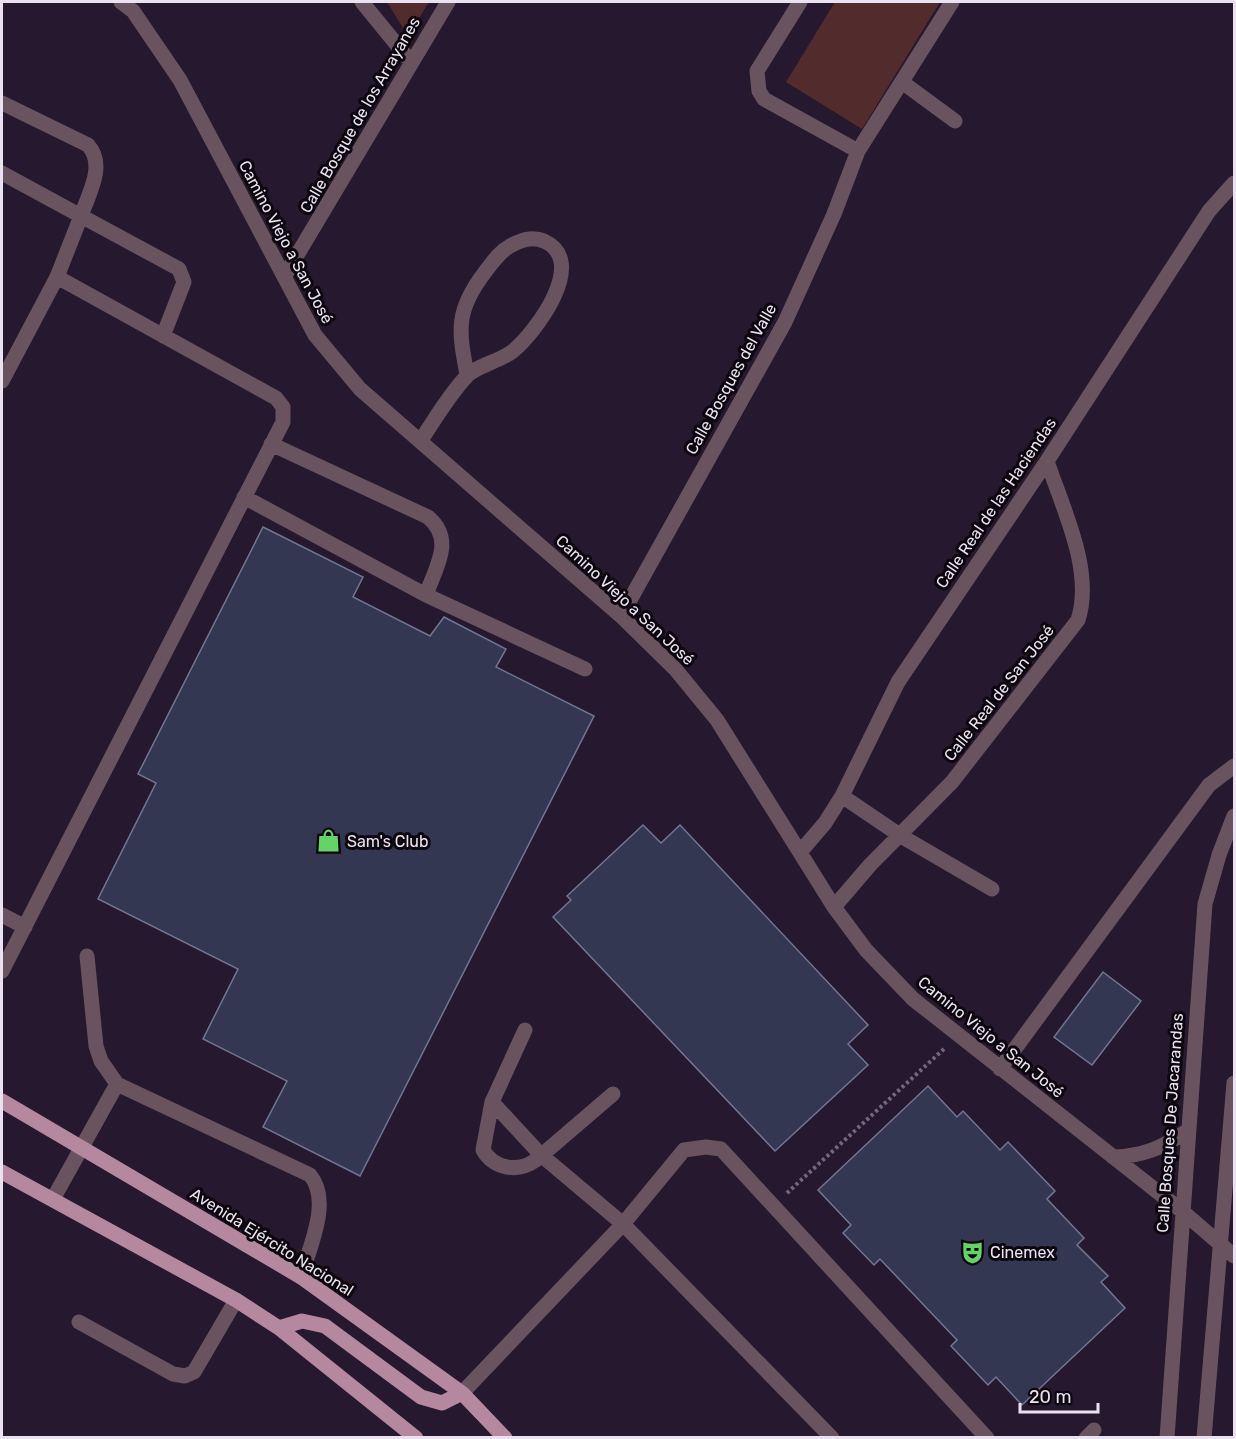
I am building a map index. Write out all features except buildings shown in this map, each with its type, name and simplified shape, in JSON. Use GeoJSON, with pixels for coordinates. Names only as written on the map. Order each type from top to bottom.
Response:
{"type":"FeatureCollection","features":[{"type":"Feature","properties":{"kind":"main road","name":"Avenida Ejército Nacional"},"geometry":{"type":"LineString","coordinates":[[2,1101],[301,1277],[462,1393],[505,1437]]}},
{"type":"Feature","properties":{"kind":"main road"},"geometry":{"type":"LineString","coordinates":[[2,1172],[236,1300],[279,1328],[416,1437]]}},
{"type":"Feature","properties":{"kind":"main road"},"geometry":{"type":"LineString","coordinates":[[279,1328],[302,1320],[325,1326],[421,1397],[442,1402],[462,1393]]}},
{"type":"Feature","properties":{"kind":"street","name":"Camino Viejo a San José"},"geometry":{"type":"LineString","coordinates":[[121,2],[133,11],[180,80],[315,335],[360,389],[621,616],[676,670],[717,720],[834,907],[866,950],[913,999],[1182,1211],[1234,1256]]}},
{"type":"Feature","properties":{"kind":"street"},"geometry":{"type":"LineString","coordinates":[[362,2],[411,62]]}},
{"type":"Feature","properties":{"kind":"street","name":"Calle Bosque de los Arrayanes"},"geometry":{"type":"LineString","coordinates":[[284,277],[448,2]]}},
{"type":"Feature","properties":{"kind":"street"},"geometry":{"type":"LineString","coordinates":[[800,2],[757,70],[759,91],[764,99],[858,151]]}},
{"type":"Feature","properties":{"kind":"street","name":"Calle Bosques del Valle"},"geometry":{"type":"LineString","coordinates":[[621,616],[785,322],[829,225],[858,151],[952,2]]}},
{"type":"Feature","properties":{"kind":"street"},"geometry":{"type":"LineString","coordinates":[[902,82],[954,121]]}},
{"type":"Feature","properties":{"kind":"street"},"geometry":{"type":"LineString","coordinates":[[2,103],[88,145],[95,153],[97,162],[95,178],[57,277],[2,381]]}},
{"type":"Feature","properties":{"kind":"street"},"geometry":{"type":"LineString","coordinates":[[2,173],[179,269],[184,282],[163,336]]}},
{"type":"Feature","properties":{"kind":"street","name":"Calle Real de las Haciendas"},"geometry":{"type":"LineString","coordinates":[[801,851],[825,824],[842,796],[898,682],[1047,461],[1209,211],[1234,183]]}},
{"type":"Feature","properties":{"kind":"street"},"geometry":{"type":"LineString","coordinates":[[421,440],[467,374],[514,350],[547,310],[562,282],[562,269],[556,249],[548,243],[538,239],[525,239],[501,252],[465,301],[461,327],[467,374]]}},
{"type":"Feature","properties":{"kind":"street"},"geometry":{"type":"LineString","coordinates":[[2,971],[283,422],[283,407],[276,398],[57,277]]}},
{"type":"Feature","properties":{"kind":"street"},"geometry":{"type":"LineString","coordinates":[[271,444],[428,517],[437,525],[443,536],[443,546],[426,595]]}},
{"type":"Feature","properties":{"kind":"street","name":"Calle Real de San José"},"geometry":{"type":"LineString","coordinates":[[834,907],[870,865],[952,782],[1078,620],[1084,591],[1082,570],[1047,461]]}},
{"type":"Feature","properties":{"kind":"street"},"geometry":{"type":"LineString","coordinates":[[244,497],[426,595],[585,669]]}},
{"type":"Feature","properties":{"kind":"street"},"geometry":{"type":"LineString","coordinates":[[1000,1069],[1209,785],[1234,766]]}},
{"type":"Feature","properties":{"kind":"street"},"geometry":{"type":"LineString","coordinates":[[842,796],[901,836],[992,889]]}},
{"type":"Feature","properties":{"kind":"street","name":"Calle Bosques De Jacarandas"},"geometry":{"type":"LineString","coordinates":[[1167,1437],[1187,1131],[1205,904],[1219,855],[1234,816]]}},
{"type":"Feature","properties":{"kind":"street"},"geometry":{"type":"LineString","coordinates":[[2,915],[25,927]]}},
{"type":"Feature","properties":{"kind":"street"},"geometry":{"type":"LineString","coordinates":[[87,956],[96,1046],[101,1061],[117,1084],[310,1175],[317,1183],[320,1206],[301,1277]]}},
{"type":"Feature","properties":{"kind":"street"},"geometry":{"type":"LineString","coordinates":[[525,1030],[492,1102],[483,1150],[493,1162],[514,1169],[527,1167],[613,1094]]}},
{"type":"Feature","properties":{"kind":"street"},"geometry":{"type":"LineString","coordinates":[[1204,1437],[1219,1242],[1233,1127],[1234,1083]]}},
{"type":"Feature","properties":{"kind":"street"},"geometry":{"type":"LineString","coordinates":[[53,1199],[117,1084]]}},
{"type":"Feature","properties":{"kind":"street"},"geometry":{"type":"LineString","coordinates":[[492,1102],[541,1155],[623,1224],[832,1437]]}},
{"type":"Feature","properties":{"kind":"street"},"geometry":{"type":"LineString","coordinates":[[1113,1157],[1135,1156],[1156,1151],[1187,1131]]}},
{"type":"Feature","properties":{"kind":"street"},"geometry":{"type":"LineString","coordinates":[[462,1393],[623,1224],[684,1150],[722,1149],[987,1437]]}},
{"type":"Feature","properties":{"kind":"street"},"geometry":{"type":"LineString","coordinates":[[78,1322],[173,1374],[184,1376],[195,1372],[236,1300]]}},
{"type":"Feature","properties":{"kind":"street"},"geometry":{"type":"LineString","coordinates":[[1205,1421],[1213,1437]]}},
{"type":"Feature","properties":{"kind":"path"},"geometry":{"type":"LineString","coordinates":[[774,1206],[958,1035]]}},
{"type":"Feature","properties":{"kind":"shaded area"},"geometry":{"type":"Polygon","coordinates":[[[387,2],[429,2],[408,36],[387,2]]]}},
{"type":"Feature","properties":{"kind":"shaded area"},"geometry":{"type":"Polygon","coordinates":[[[835,2],[940,2],[862,129],[786,82],[835,2]]]}},
{"type":"Feature","properties":{"kind":"place","name":"Sam's Club"},"geometry":{"type":"Point","coordinates":[329,841]}},
{"type":"Feature","properties":{"kind":"place","name":"Cinemex"},"geometry":{"type":"Point","coordinates":[972,1252]}}]}
